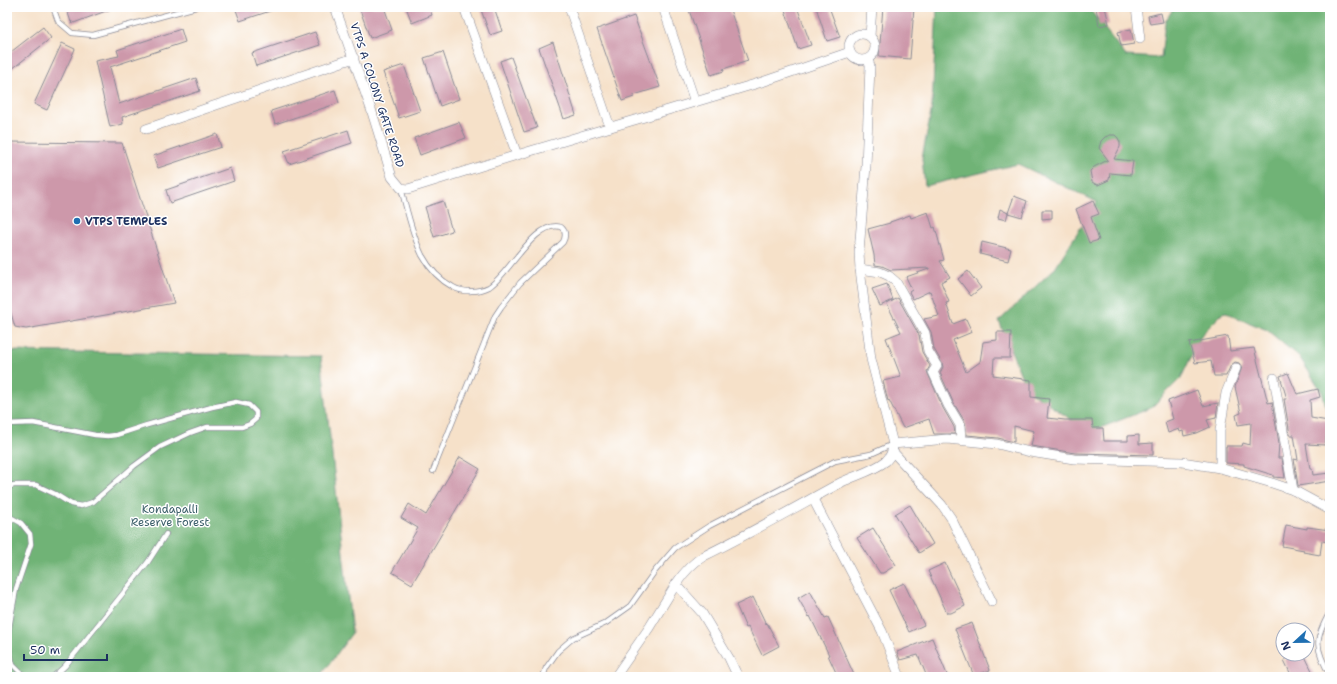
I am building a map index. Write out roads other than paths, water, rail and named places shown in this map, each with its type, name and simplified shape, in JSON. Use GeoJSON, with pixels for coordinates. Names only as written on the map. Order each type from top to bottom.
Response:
{"type":"FeatureCollection","features":[{"type":"Feature","properties":{"kind":"street","name":"VTPS A COLONY GATE ROAD"},"geometry":{"type":"LineString","coordinates":[[335,7],[354,58],[392,177],[395,183],[401,188]]}},
{"type":"Feature","properties":{"kind":"street"},"geometry":{"type":"LineString","coordinates":[[464,7],[517,155]]}},
{"type":"Feature","properties":{"kind":"street"},"geometry":{"type":"LineString","coordinates":[[569,7],[610,127]]}},
{"type":"Feature","properties":{"kind":"street"},"geometry":{"type":"LineString","coordinates":[[663,7],[695,102]]}},
{"type":"Feature","properties":{"kind":"street"},"geometry":{"type":"LineString","coordinates":[[870,36],[872,7]]}},
{"type":"Feature","properties":{"kind":"street"},"geometry":{"type":"LineString","coordinates":[[1136,7],[1140,39]]}},
{"type":"Feature","properties":{"kind":"street"},"geometry":{"type":"LineString","coordinates":[[861,33],[870,36],[876,44],[874,53],[868,59],[858,60],[854,58],[850,52],[849,45],[853,37],[861,33]]}},
{"type":"Feature","properties":{"kind":"street"},"geometry":{"type":"LineString","coordinates":[[401,188],[408,189],[762,82],[850,52]]}},
{"type":"Feature","properties":{"kind":"street"},"geometry":{"type":"LineString","coordinates":[[146,129],[354,58]]}},
{"type":"Feature","properties":{"kind":"street"},"geometry":{"type":"LineString","coordinates":[[868,59],[870,66],[866,166],[859,252],[871,359],[893,448],[951,518],[992,602]]}},
{"type":"Feature","properties":{"kind":"street"},"geometry":{"type":"LineString","coordinates":[[860,270],[880,272],[889,276],[896,282],[925,333],[928,351],[937,366],[933,372],[960,425],[961,440]]}},
{"type":"Feature","properties":{"kind":"street"},"geometry":{"type":"LineString","coordinates":[[1220,468],[1220,430],[1226,393],[1236,368]]}},
{"type":"Feature","properties":{"kind":"street"},"geometry":{"type":"LineString","coordinates":[[1274,378],[1294,490]]}},
{"type":"Feature","properties":{"kind":"street"},"geometry":{"type":"LineString","coordinates":[[893,448],[947,439],[997,444],[1030,452],[1074,459],[1182,462],[1220,468],[1294,490],[1330,510]]}},
{"type":"Feature","properties":{"kind":"street"},"geometry":{"type":"LineString","coordinates":[[615,677],[650,628],[684,572],[693,562],[844,482],[878,467],[888,459],[893,448]]}},
{"type":"Feature","properties":{"kind":"street"},"geometry":{"type":"LineString","coordinates":[[813,499],[882,631],[900,677]]}},
{"type":"Feature","properties":{"kind":"street"},"geometry":{"type":"LineString","coordinates":[[676,584],[702,613],[729,658],[738,677]]}},
{"type":"Feature","properties":{"kind":"lane"},"geometry":{"type":"LineString","coordinates":[[53,7],[58,21],[72,33],[93,35],[196,7]]}},
{"type":"Feature","properties":{"kind":"lane"},"geometry":{"type":"LineString","coordinates":[[401,188],[422,254],[428,266],[445,283],[457,289],[472,291],[489,286],[543,230],[552,226],[558,226],[562,227],[565,232],[565,237],[558,247],[520,283],[500,307],[495,316],[433,471]]}},
{"type":"Feature","properties":{"kind":"lane"},"geometry":{"type":"LineString","coordinates":[[7,424],[33,423],[95,435],[108,436],[212,407],[236,402],[249,405],[256,412],[256,419],[250,424],[242,427],[207,427],[166,444],[134,466],[92,502],[82,506],[71,504],[36,485],[14,485],[7,487]]}},
{"type":"Feature","properties":{"kind":"lane"},"geometry":{"type":"LineString","coordinates":[[543,677],[546,668],[558,651],[573,638],[606,623],[630,606],[655,571],[675,548],[709,526],[835,461],[893,448]]}},
{"type":"Feature","properties":{"kind":"lane"},"geometry":{"type":"LineString","coordinates":[[7,520],[12,518],[21,523],[30,534],[31,544],[16,589],[7,640],[13,665],[26,677]]}},
{"type":"Feature","properties":{"kind":"lane"},"geometry":{"type":"LineString","coordinates":[[53,677],[65,666],[148,562],[166,534]]}},
{"type":"Feature","properties":{"kind":"lane"},"geometry":{"type":"LineString","coordinates":[[1330,612],[1321,628],[1317,642],[1320,655],[1330,676]]}},
{"type":"Feature","properties":{"kind":"place","name":"VTPS TEMPLES"},"geometry":{"type":"Point","coordinates":[77,221]}},
{"type":"Feature","properties":{"kind":"park label","name":"Kondapalli Reserve Forest"},"geometry":{"type":"Point","coordinates":[170,515]}}]}
